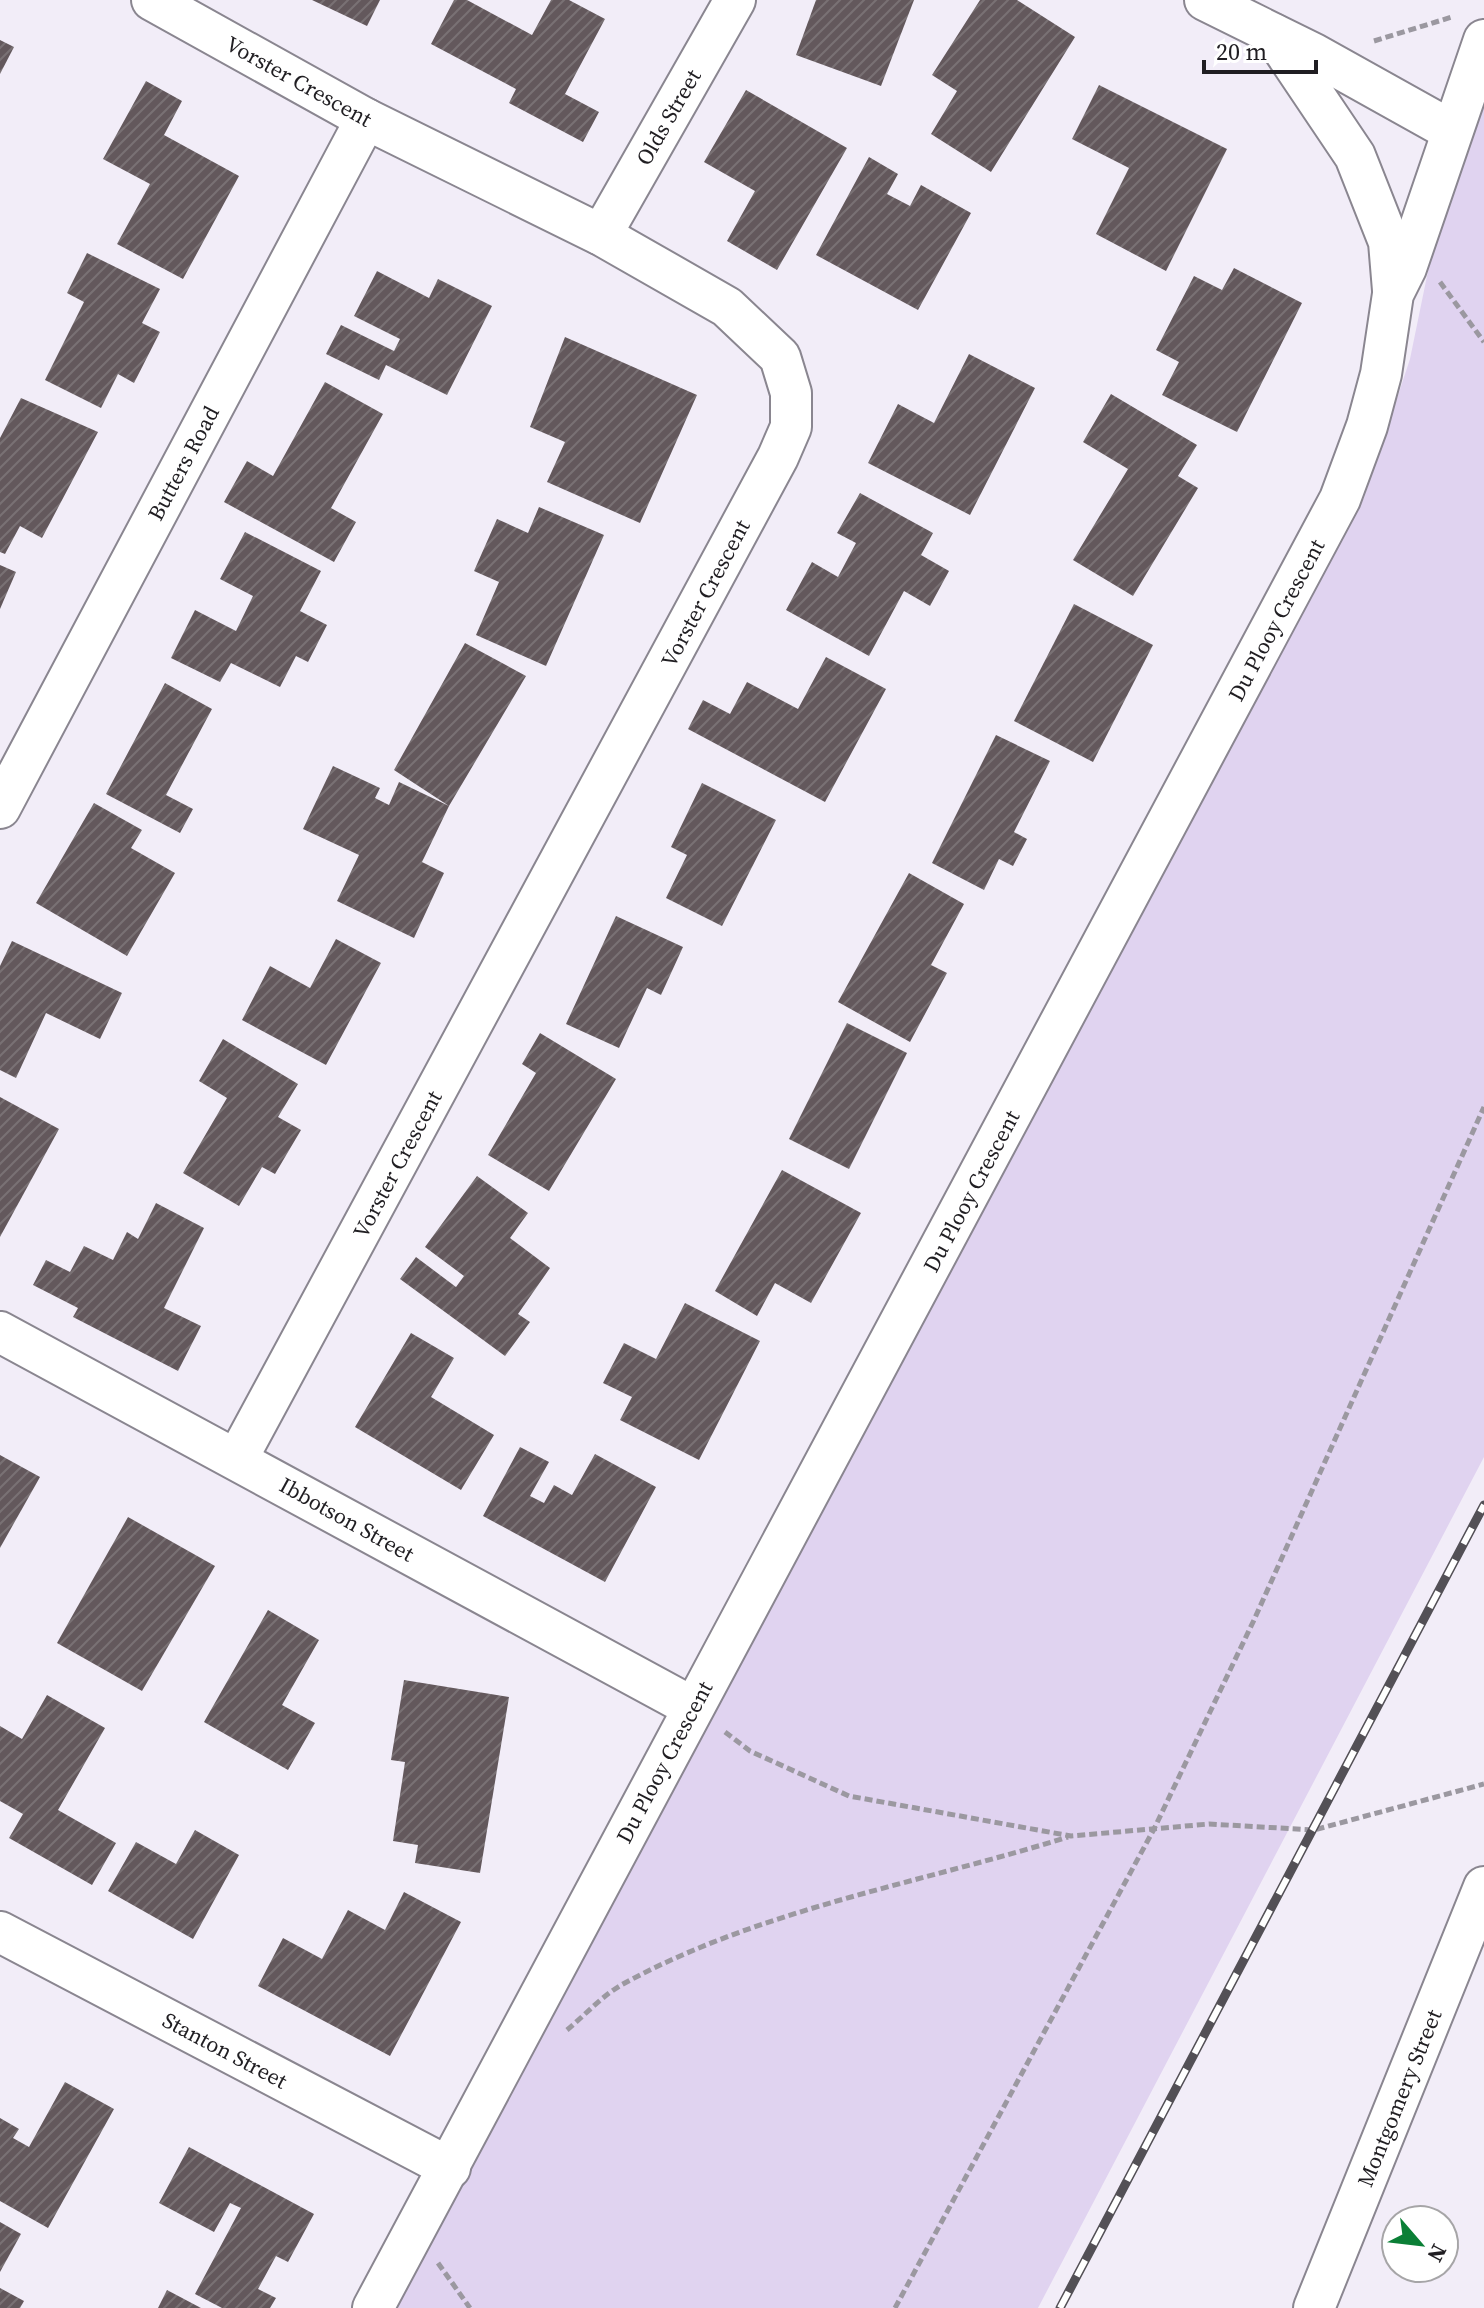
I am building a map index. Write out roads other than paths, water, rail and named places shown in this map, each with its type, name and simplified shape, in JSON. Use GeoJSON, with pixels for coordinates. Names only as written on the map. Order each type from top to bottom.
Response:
{"type":"FeatureCollection","features":[{"type":"Feature","properties":{"kind":"street","name":"Vorster Crescent"},"geometry":{"type":"LineString","coordinates":[[152,0],[366,119],[601,235],[727,307],[756,331],[780,357],[791,393],[791,427],[771,471],[237,1459]]}},
{"type":"Feature","properties":{"kind":"street","name":"Olds Street"},"geometry":{"type":"LineString","coordinates":[[601,235],[735,0]]}},
{"type":"Feature","properties":{"kind":"street"},"geometry":{"type":"LineString","coordinates":[[1205,0],[1314,54],[1452,131]]}},
{"type":"Feature","properties":{"kind":"street","name":"Du Plooy Crescent"},"geometry":{"type":"LineString","coordinates":[[373,2308],[1340,499],[1381,374],[1400,281],[1452,131],[1471,28]]}},
{"type":"Feature","properties":{"kind":"street"},"geometry":{"type":"LineString","coordinates":[[1273,34],[1355,156],[1389,242],[1400,281]]}},
{"type":"Feature","properties":{"kind":"street","name":"Butters Road"},"geometry":{"type":"LineString","coordinates":[[0,808],[366,119]]}},
{"type":"Feature","properties":{"kind":"street","name":"Ibbotson Street"},"geometry":{"type":"LineString","coordinates":[[0,1332],[692,1707]]}},
{"type":"Feature","properties":{"kind":"street","name":"Montgomery Street"},"geometry":{"type":"LineString","coordinates":[[1314,2308],[1484,1887]]}},
{"type":"Feature","properties":{"kind":"street","name":"Stanton Street"},"geometry":{"type":"LineString","coordinates":[[0,1932],[450,2168]]}},
{"type":"Feature","properties":{"kind":"railway"},"geometry":{"type":"LineString","coordinates":[[1060,2308],[1484,1505]]}}]}
